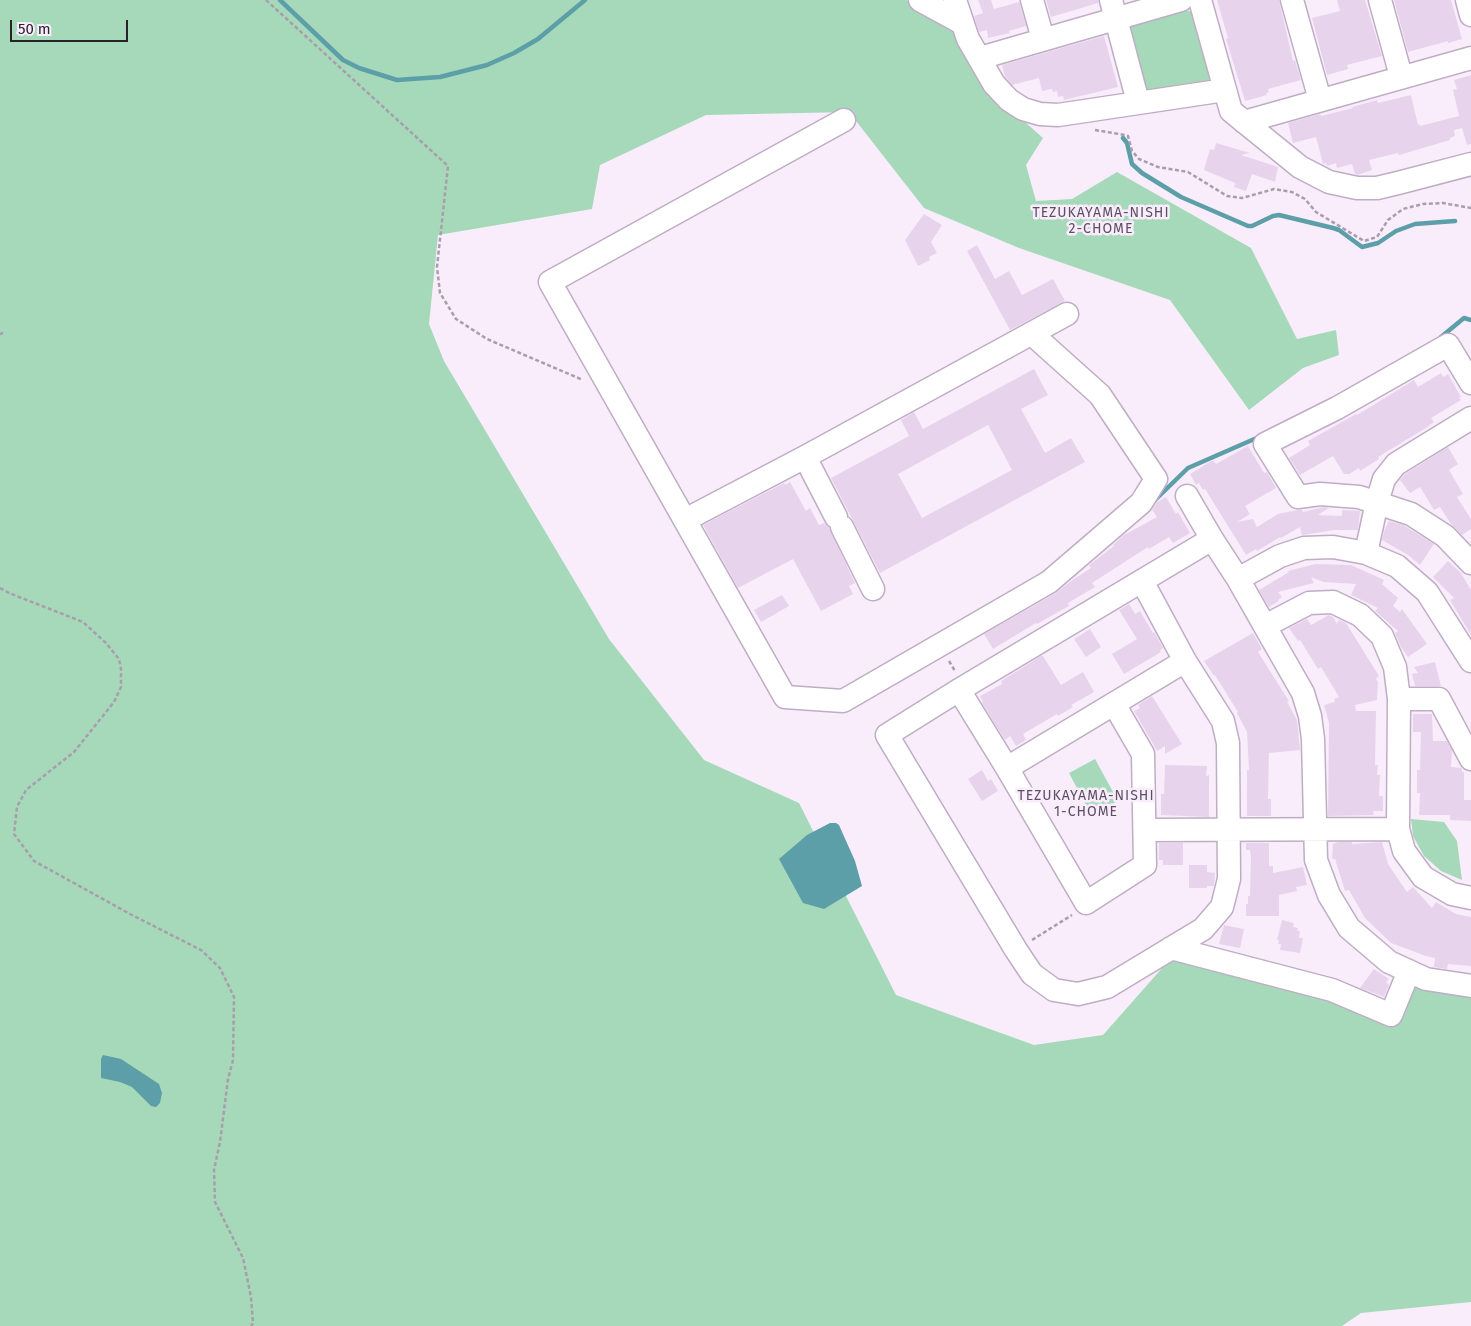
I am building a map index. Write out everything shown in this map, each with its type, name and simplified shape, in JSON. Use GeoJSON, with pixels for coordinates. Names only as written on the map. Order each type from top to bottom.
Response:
{"type":"FeatureCollection","features":[{"type":"Feature","properties":{"kind":"street"},"geometry":{"type":"LineString","coordinates":[[920,0],[962,23]]}},
{"type":"Feature","properties":{"kind":"street"},"geometry":{"type":"LineString","coordinates":[[955,0],[968,39],[994,84],[1009,100],[1023,109],[1040,114],[1058,115],[1224,90]]}},
{"type":"Feature","properties":{"kind":"street"},"geometry":{"type":"LineString","coordinates":[[1032,0],[1043,40]]}},
{"type":"Feature","properties":{"kind":"street"},"geometry":{"type":"LineString","coordinates":[[980,58],[1043,40],[1113,9],[1181,0]]}},
{"type":"Feature","properties":{"kind":"street"},"geometry":{"type":"LineString","coordinates":[[1200,0],[1231,111],[1300,167],[1330,182],[1357,188],[1377,188],[1471,164]]}},
{"type":"Feature","properties":{"kind":"street"},"geometry":{"type":"LineString","coordinates":[[1292,0],[1320,100]]}},
{"type":"Feature","properties":{"kind":"street"},"geometry":{"type":"LineString","coordinates":[[1380,0],[1401,76]]}},
{"type":"Feature","properties":{"kind":"street"},"geometry":{"type":"LineString","coordinates":[[1467,0],[1471,16]]}},
{"type":"Feature","properties":{"kind":"street"},"geometry":{"type":"LineString","coordinates":[[1113,9],[1138,102]]}},
{"type":"Feature","properties":{"kind":"street"},"geometry":{"type":"LineString","coordinates":[[1244,122],[1401,76],[1471,58]]}},
{"type":"Feature","properties":{"kind":"street"},"geometry":{"type":"LineString","coordinates":[[844,120],[550,282],[785,697],[843,701],[1049,582],[1141,503],[1156,480],[1100,395],[1032,334]]}},
{"type":"Feature","properties":{"kind":"street"},"geometry":{"type":"LineString","coordinates":[[685,520],[805,457],[1067,314]]}},
{"type":"Feature","properties":{"kind":"street"},"geometry":{"type":"LineString","coordinates":[[1471,383],[1448,345],[1337,408],[1265,444],[1298,497],[1320,494],[1359,497],[1411,514],[1445,536],[1471,563]]}},
{"type":"Feature","properties":{"kind":"street"},"geometry":{"type":"LineString","coordinates":[[1366,553],[1384,479],[1396,464],[1471,418]]}},
{"type":"Feature","properties":{"kind":"street"},"geometry":{"type":"LineString","coordinates":[[805,457],[874,589]]}},
{"type":"Feature","properties":{"kind":"street"},"geometry":{"type":"LineString","coordinates":[[1188,496],[1303,693],[1310,716],[1313,739],[1316,860],[1329,895],[1350,928],[1389,962],[1426,979],[1471,986]]}},
{"type":"Feature","properties":{"kind":"street"},"geometry":{"type":"LineString","coordinates":[[1142,581],[1185,661],[1223,721],[1228,743],[1229,879],[1222,907],[1203,929],[1107,987],[1078,994],[1054,990],[1032,974],[1016,950],[888,734],[962,689],[1142,581],[1212,539]]}},
{"type":"Feature","properties":{"kind":"street"},"geometry":{"type":"LineString","coordinates":[[1238,579],[1280,556],[1304,548],[1333,547],[1366,553],[1397,566],[1426,592],[1471,661]]}},
{"type":"Feature","properties":{"kind":"street"},"geometry":{"type":"LineString","coordinates":[[1264,626],[1309,602],[1333,602],[1360,615],[1382,636],[1395,667],[1399,698],[1398,828],[1404,851],[1424,877],[1452,894],[1471,898]]}},
{"type":"Feature","properties":{"kind":"street"},"geometry":{"type":"LineString","coordinates":[[1007,768],[1185,661]]}},
{"type":"Feature","properties":{"kind":"street"},"geometry":{"type":"LineString","coordinates":[[962,689],[1086,903],[1145,865],[1143,754],[1114,704]]}},
{"type":"Feature","properties":{"kind":"street"},"geometry":{"type":"LineString","coordinates":[[1399,698],[1439,699],[1471,758]]}},
{"type":"Feature","properties":{"kind":"street"},"geometry":{"type":"LineString","coordinates":[[1145,830],[1398,828]]}},
{"type":"Feature","properties":{"kind":"street"},"geometry":{"type":"LineString","coordinates":[[1170,948],[1332,990],[1391,1015],[1409,971]]}},
{"type":"Feature","properties":{"kind":"path"},"geometry":{"type":"LineString","coordinates":[[266,0],[448,166],[437,267],[440,293],[456,319],[487,338],[586,381]]}},
{"type":"Feature","properties":{"kind":"path"},"geometry":{"type":"LineString","coordinates":[[1093,130],[1128,136],[1132,150],[1139,159],[1158,167],[1188,172],[1227,196],[1242,198],[1274,188],[1292,192],[1305,199],[1316,212],[1364,242],[1377,237],[1388,220],[1403,209],[1423,204],[1443,203],[1471,208]]}},
{"type":"Feature","properties":{"kind":"path"},"geometry":{"type":"LineString","coordinates":[[0,588],[83,622],[106,643],[118,659],[121,669],[121,687],[114,702],[74,752],[26,790],[17,807],[14,834],[34,861],[130,914],[201,950],[220,968],[234,997],[233,1060],[228,1079],[220,1142],[214,1170],[214,1202],[243,1258],[251,1297],[253,1323],[251,1326]]}},
{"type":"Feature","properties":{"kind":"path"},"geometry":{"type":"LineString","coordinates":[[940,646],[962,689]]}},
{"type":"Feature","properties":{"kind":"path"},"geometry":{"type":"LineString","coordinates":[[1016,950],[1082,908],[1086,903]]}},
{"type":"Feature","properties":{"kind":"green space"},"geometry":{"type":"Polygon","coordinates":[[[0,0],[906,0],[937,18],[959,38],[989,90],[1043,138],[1026,165],[1036,201],[1072,199],[1117,172],[1251,248],[1297,339],[1336,330],[1339,355],[1303,368],[1249,410],[1170,300],[1019,248],[924,208],[849,112],[706,115],[600,165],[592,209],[438,235],[429,324],[444,361],[609,639],[704,760],[799,803],[896,995],[1034,1045],[1103,1035],[1171,958],[1327,994],[1393,1022],[1411,980],[1471,992],[1471,1302],[1361,1313],[1342,1326],[0,1326],[0,0]]]}},
{"type":"Feature","properties":{"kind":"green space"},"geometry":{"type":"Polygon","coordinates":[[[1182,8],[1194,13],[1212,76],[1204,85],[1152,94],[1141,86],[1126,31],[1131,22],[1182,8]]]}},
{"type":"Feature","properties":{"kind":"green space"},"geometry":{"type":"Polygon","coordinates":[[[1095,759],[1118,801],[1091,815],[1069,773],[1095,759]]]}},
{"type":"Feature","properties":{"kind":"green space"},"geometry":{"type":"Polygon","coordinates":[[[1411,819],[1444,822],[1457,841],[1462,880],[1441,871],[1424,856],[1413,836],[1411,819]]]}},
{"type":"Feature","properties":{"kind":"water"},"geometry":{"type":"Polygon","coordinates":[[[830,823],[839,825],[855,861],[862,886],[824,909],[803,903],[779,859],[807,835],[830,823]]]}},
{"type":"Feature","properties":{"kind":"water"},"geometry":{"type":"Polygon","coordinates":[[[103,1055],[121,1059],[159,1084],[162,1093],[160,1103],[156,1107],[151,1106],[132,1087],[101,1078],[101,1059],[103,1055]]]}},
{"type":"Feature","properties":{"kind":"building"},"geometry":{"type":"Polygon","coordinates":[[[978,0],[991,0],[994,9],[1019,2],[1026,26],[1009,31],[1010,33],[988,38],[987,30],[979,32],[974,16],[983,13],[978,0]]]}},
{"type":"Feature","properties":{"kind":"building"},"geometry":{"type":"Polygon","coordinates":[[[1046,0],[1098,0],[1098,3],[1051,17],[1046,0]]]}},
{"type":"Feature","properties":{"kind":"building"},"geometry":{"type":"Polygon","coordinates":[[[1217,0],[1279,0],[1293,61],[1295,60],[1301,80],[1268,89],[1267,95],[1245,101],[1226,39],[1228,38],[1217,0]]]}},
{"type":"Feature","properties":{"kind":"building"},"geometry":{"type":"Polygon","coordinates":[[[1337,0],[1365,0],[1382,56],[1347,65],[1348,69],[1327,75],[1312,18],[1340,11],[1337,0]]]}},
{"type":"Feature","properties":{"kind":"building"},"geometry":{"type":"Polygon","coordinates":[[[1394,0],[1451,0],[1462,39],[1408,52],[1394,0]]]}},
{"type":"Feature","properties":{"kind":"building"},"geometry":{"type":"Polygon","coordinates":[[[1104,36],[1118,87],[1064,100],[1063,96],[1058,97],[1057,91],[1053,92],[1052,89],[1042,91],[1039,78],[1012,85],[1005,77],[1002,65],[1104,36]]]}},
{"type":"Feature","properties":{"kind":"building"},"geometry":{"type":"Polygon","coordinates":[[[1471,75],[1471,144],[1467,145],[1462,128],[1454,130],[1455,136],[1450,138],[1450,140],[1399,155],[1398,153],[1369,160],[1372,170],[1357,175],[1352,164],[1337,168],[1336,163],[1327,166],[1326,163],[1323,164],[1316,137],[1293,143],[1288,123],[1320,114],[1321,116],[1353,108],[1377,100],[1378,103],[1411,95],[1418,125],[1420,126],[1459,116],[1453,90],[1457,89],[1454,80],[1471,75]]]}},
{"type":"Feature","properties":{"kind":"building"},"geometry":{"type":"Polygon","coordinates":[[[1216,143],[1250,153],[1241,155],[1278,167],[1275,182],[1252,174],[1246,191],[1234,187],[1235,183],[1204,170],[1210,149],[1214,150],[1216,143]]]}},
{"type":"Feature","properties":{"kind":"building"},"geometry":{"type":"Polygon","coordinates":[[[924,214],[942,225],[931,242],[937,253],[929,257],[930,260],[918,266],[905,240],[924,214]]]}},
{"type":"Feature","properties":{"kind":"building"},"geometry":{"type":"Polygon","coordinates":[[[977,245],[995,279],[1009,271],[1022,295],[1053,279],[1065,301],[1010,330],[967,251],[977,245]]]}},
{"type":"Feature","properties":{"kind":"building"},"geometry":{"type":"Polygon","coordinates":[[[1034,369],[1048,395],[1021,409],[1045,453],[1071,438],[1085,462],[880,573],[831,478],[909,436],[901,420],[914,412],[923,429],[1034,369]],[[988,425],[898,474],[922,518],[1012,470],[988,425]]]}},
{"type":"Feature","properties":{"kind":"building"},"geometry":{"type":"Polygon","coordinates":[[[1441,373],[1443,377],[1448,374],[1461,400],[1431,418],[1434,422],[1426,428],[1378,457],[1379,459],[1360,471],[1359,468],[1349,474],[1344,474],[1333,456],[1300,475],[1289,458],[1310,445],[1308,441],[1357,415],[1414,380],[1418,387],[1441,373]]]}},
{"type":"Feature","properties":{"kind":"building"},"geometry":{"type":"Polygon","coordinates":[[[1248,446],[1264,473],[1267,472],[1276,488],[1245,506],[1250,514],[1237,522],[1253,519],[1257,527],[1278,514],[1297,510],[1302,510],[1303,512],[1324,507],[1329,508],[1318,515],[1342,516],[1342,510],[1360,511],[1358,530],[1335,530],[1302,535],[1300,527],[1257,551],[1256,549],[1246,555],[1205,489],[1203,490],[1199,483],[1196,485],[1190,474],[1213,460],[1216,464],[1248,446]]]}},
{"type":"Feature","properties":{"kind":"building"},"geometry":{"type":"Polygon","coordinates":[[[1448,447],[1458,464],[1449,470],[1463,494],[1457,497],[1471,519],[1471,529],[1462,535],[1451,524],[1440,507],[1434,510],[1420,487],[1410,493],[1400,480],[1405,474],[1448,447]]]}},
{"type":"Feature","properties":{"kind":"building"},"geometry":{"type":"Polygon","coordinates":[[[790,482],[806,511],[810,508],[819,525],[824,523],[829,528],[855,583],[849,586],[853,594],[821,611],[793,559],[738,588],[703,525],[784,483],[785,485],[790,482]]]}},
{"type":"Feature","properties":{"kind":"building"},"geometry":{"type":"Polygon","coordinates":[[[1166,497],[1176,514],[1178,512],[1190,533],[1173,543],[1169,537],[1149,549],[1148,547],[1092,583],[1095,587],[1068,603],[1069,606],[993,649],[984,634],[1056,593],[1091,568],[1089,565],[1114,546],[1124,535],[1157,517],[1152,510],[1157,502],[1166,497]]]}},
{"type":"Feature","properties":{"kind":"building"},"geometry":{"type":"Polygon","coordinates":[[[1389,521],[1403,525],[1434,544],[1420,565],[1408,555],[1382,540],[1389,521]]]}},
{"type":"Feature","properties":{"kind":"building"},"geometry":{"type":"Polygon","coordinates":[[[1448,561],[1461,573],[1471,590],[1471,635],[1450,600],[1454,598],[1433,577],[1448,561]]]}},
{"type":"Feature","properties":{"kind":"building"},"geometry":{"type":"Polygon","coordinates":[[[1315,564],[1351,565],[1384,580],[1382,584],[1398,598],[1393,606],[1400,612],[1402,609],[1427,644],[1408,657],[1395,633],[1398,631],[1375,611],[1378,608],[1351,595],[1356,584],[1323,582],[1311,577],[1314,583],[1278,592],[1282,597],[1269,607],[1259,590],[1288,571],[1315,564]]]}},
{"type":"Feature","properties":{"kind":"building"},"geometry":{"type":"Polygon","coordinates":[[[782,595],[789,606],[761,622],[754,610],[782,595]]]}},
{"type":"Feature","properties":{"kind":"building"},"geometry":{"type":"Polygon","coordinates":[[[1129,604],[1135,614],[1140,611],[1163,648],[1160,650],[1161,652],[1124,674],[1112,654],[1137,639],[1119,610],[1129,604]]]}},
{"type":"Feature","properties":{"kind":"building"},"geometry":{"type":"Polygon","coordinates":[[[1329,615],[1333,617],[1337,624],[1339,620],[1346,623],[1379,676],[1376,679],[1378,682],[1377,700],[1355,705],[1356,711],[1376,711],[1375,765],[1378,765],[1377,775],[1380,775],[1379,796],[1383,796],[1383,811],[1373,811],[1374,815],[1328,816],[1329,723],[1324,705],[1335,702],[1334,699],[1339,697],[1321,667],[1318,669],[1300,640],[1298,641],[1289,628],[1307,619],[1311,625],[1329,615]]]}},
{"type":"Feature","properties":{"kind":"building"},"geometry":{"type":"Polygon","coordinates":[[[1090,629],[1101,647],[1086,657],[1074,639],[1090,629]]]}},
{"type":"Feature","properties":{"kind":"building"},"geometry":{"type":"Polygon","coordinates":[[[1253,633],[1262,649],[1258,652],[1289,701],[1287,702],[1297,720],[1300,750],[1269,753],[1268,799],[1271,799],[1271,816],[1247,816],[1247,770],[1249,770],[1247,732],[1238,712],[1204,661],[1253,633]]]}},
{"type":"Feature","properties":{"kind":"building"},"geometry":{"type":"Polygon","coordinates":[[[1043,656],[1061,685],[1083,672],[1094,692],[1071,705],[1073,707],[1058,716],[1057,714],[1023,734],[1026,740],[1016,746],[1010,736],[1005,740],[982,703],[980,696],[1002,684],[1001,681],[1043,656]]]}},
{"type":"Feature","properties":{"kind":"building"},"geometry":{"type":"Polygon","coordinates":[[[1435,662],[1441,686],[1415,686],[1412,674],[1418,673],[1414,667],[1435,662]]]}},
{"type":"Feature","properties":{"kind":"building"},"geometry":{"type":"Polygon","coordinates":[[[1152,696],[1182,744],[1165,754],[1165,746],[1157,751],[1134,711],[1140,708],[1138,705],[1152,696]]]}},
{"type":"Feature","properties":{"kind":"building"},"geometry":{"type":"Polygon","coordinates":[[[1413,714],[1432,714],[1433,741],[1447,741],[1452,750],[1451,767],[1462,768],[1462,772],[1464,772],[1464,800],[1471,800],[1471,821],[1450,820],[1450,815],[1419,815],[1420,793],[1417,793],[1417,770],[1420,770],[1421,732],[1413,732],[1413,714]]]}},
{"type":"Feature","properties":{"kind":"building"},"geometry":{"type":"Polygon","coordinates":[[[1165,765],[1207,766],[1206,776],[1209,775],[1209,817],[1161,815],[1161,794],[1164,794],[1165,765]]]}},
{"type":"Feature","properties":{"kind":"building"},"geometry":{"type":"Polygon","coordinates":[[[982,770],[988,781],[991,779],[998,791],[982,801],[968,779],[982,770]]]}},
{"type":"Feature","properties":{"kind":"building"},"geometry":{"type":"Polygon","coordinates":[[[1352,842],[1352,844],[1382,842],[1388,864],[1407,892],[1413,887],[1432,908],[1436,902],[1456,914],[1471,917],[1471,966],[1448,964],[1447,969],[1434,967],[1435,958],[1391,943],[1365,918],[1349,890],[1345,891],[1335,859],[1332,859],[1333,844],[1352,842]]]}},
{"type":"Feature","properties":{"kind":"building"},"geometry":{"type":"Polygon","coordinates":[[[1159,843],[1183,843],[1183,865],[1163,865],[1163,860],[1159,860],[1159,843]]]}},
{"type":"Feature","properties":{"kind":"building"},"geometry":{"type":"Polygon","coordinates":[[[1246,843],[1269,843],[1269,866],[1273,866],[1273,873],[1303,867],[1307,885],[1296,887],[1297,891],[1279,895],[1279,916],[1246,916],[1246,904],[1248,904],[1248,896],[1250,896],[1251,857],[1250,850],[1246,850],[1246,843]]]}},
{"type":"Feature","properties":{"kind":"building"},"geometry":{"type":"Polygon","coordinates":[[[1189,865],[1207,865],[1207,872],[1215,873],[1214,886],[1189,888],[1189,865]]]}},
{"type":"Feature","properties":{"kind":"building"},"geometry":{"type":"Polygon","coordinates":[[[1282,920],[1294,923],[1293,927],[1298,928],[1297,931],[1300,931],[1299,938],[1303,938],[1300,953],[1280,950],[1281,944],[1278,944],[1279,940],[1277,940],[1282,920]]]}},
{"type":"Feature","properties":{"kind":"building"},"geometry":{"type":"Polygon","coordinates":[[[1224,925],[1244,929],[1240,948],[1219,944],[1224,925]]]}},
{"type":"Feature","properties":{"kind":"building"},"geometry":{"type":"Polygon","coordinates":[[[1374,969],[1389,979],[1386,982],[1389,985],[1384,997],[1360,988],[1374,969]]]}},
{"type":"Feature","properties":{"kind":"waterway"},"geometry":{"type":"LineString","coordinates":[[280,0],[343,60],[359,68],[397,80],[440,77],[487,65],[514,53],[538,39],[585,0]]}},
{"type":"Feature","properties":{"kind":"waterway"},"geometry":{"type":"LineString","coordinates":[[1123,138],[1127,143],[1132,164],[1142,173],[1181,197],[1248,226],[1279,215],[1339,230],[1362,247],[1378,243],[1396,231],[1415,224],[1455,221]]}},
{"type":"Feature","properties":{"kind":"waterway"},"geometry":{"type":"LineString","coordinates":[[1441,337],[1464,318],[1471,320]]}},
{"type":"Feature","properties":{"kind":"waterway"},"geometry":{"type":"LineString","coordinates":[[1154,501],[1188,468],[1259,437]]}},
{"type":"Feature","properties":{"kind":"district","name":"TEZUKAYAMA-NISHI 2-CHOME"},"geometry":{"type":"Point","coordinates":[1101,222]}},
{"type":"Feature","properties":{"kind":"district","name":"TEZUKAYAMA-NISHI 1-CHOME"},"geometry":{"type":"Point","coordinates":[1086,804]}}]}
